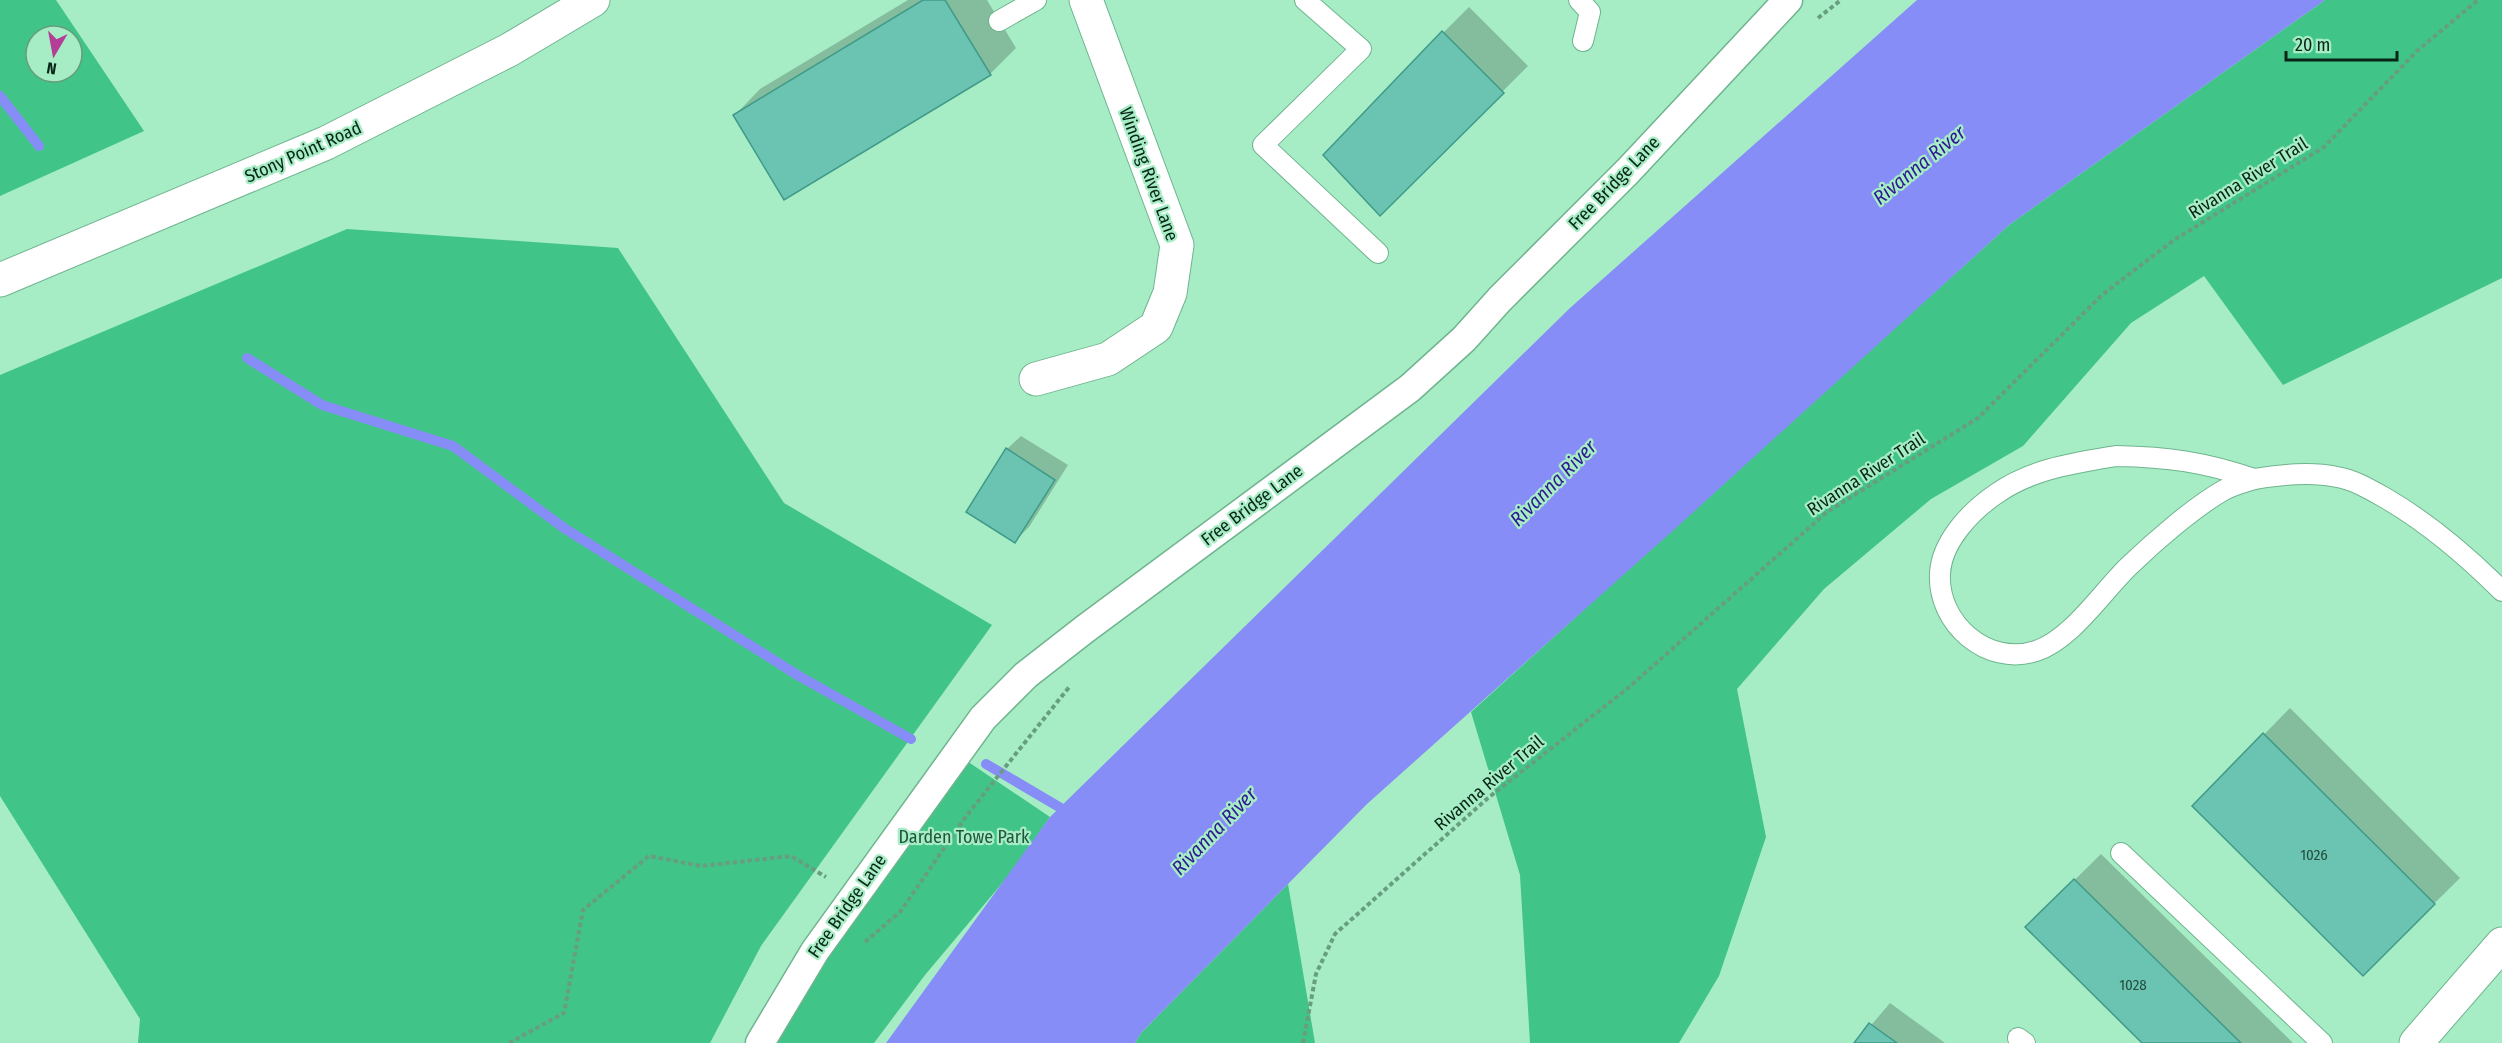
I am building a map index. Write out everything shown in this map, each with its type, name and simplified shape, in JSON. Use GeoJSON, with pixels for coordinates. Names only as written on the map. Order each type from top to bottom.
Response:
{"type":"FeatureCollection","features":[{"type":"Feature","properties":{"kind":"main road","name":"Stony Point Road"},"geometry":{"type":"LineString","coordinates":[[0,280],[326,143],[509,50],[593,0]]}},
{"type":"Feature","properties":{"kind":"main road","name":"Winding River Lane"},"geometry":{"type":"LineString","coordinates":[[1036,380],[1108,358],[1156,327],[1170,293],[1177,245],[1086,0]]}},
{"type":"Feature","properties":{"kind":"main road"},"geometry":{"type":"LineString","coordinates":[[2416,1043],[2502,944]]}},
{"type":"Feature","properties":{"kind":"street","name":"Free Bridge Lane"},"geometry":{"type":"LineString","coordinates":[[760,1043],[815,951],[983,717],[1026,675],[1410,388],[1464,339],[1500,299],[1628,171],[1788,0]]}},
{"type":"Feature","properties":{"kind":"lane"},"geometry":{"type":"LineString","coordinates":[[999,21],[1036,0]]}},
{"type":"Feature","properties":{"kind":"lane"},"geometry":{"type":"LineString","coordinates":[[1305,0],[1361,49],[1263,145],[1378,253]]}},
{"type":"Feature","properties":{"kind":"lane"},"geometry":{"type":"LineString","coordinates":[[1579,0],[1590,12],[1583,41]]}},
{"type":"Feature","properties":{"kind":"lane"},"geometry":{"type":"LineString","coordinates":[[2254,479],[2219,467],[2168,458],[2116,456],[2064,465],[2022,478],[1995,494],[1965,520],[1946,548],[1940,573],[1942,597],[1949,616],[1965,636],[1986,649],[2011,654],[2036,651],[2058,640],[2129,566],[2169,531],[2225,489],[2254,479],[2297,473],[2338,477],[2365,487],[2421,519],[2462,550],[2502,591]]}},
{"type":"Feature","properties":{"kind":"lane"},"geometry":{"type":"LineString","coordinates":[[2121,853],[2322,1043]]}},
{"type":"Feature","properties":{"kind":"path","name":"Rivanna River Trail"},"geometry":{"type":"LineString","coordinates":[[1303,1043],[1316,974],[1335,934],[1488,798],[1628,688],[1827,512],[1978,418],[2103,294],[2174,240],[2324,147],[2417,51],[2478,0]]}},
{"type":"Feature","properties":{"kind":"path"},"geometry":{"type":"LineString","coordinates":[[863,943],[900,912],[967,815],[1020,747]]}},
{"type":"Feature","properties":{"kind":"path"},"geometry":{"type":"LineString","coordinates":[[509,1043],[564,1013],[584,910],[649,856],[701,866],[791,856],[856,894]]}},
{"type":"Feature","properties":{"kind":"green space"},"geometry":{"type":"Polygon","coordinates":[[[0,0],[56,0],[72,24],[24,24],[24,84],[84,84],[84,42],[144,131],[0,196],[0,0]]]}},
{"type":"Feature","properties":{"kind":"green space"},"geometry":{"type":"Polygon","coordinates":[[[2325,0],[2502,0],[2502,278],[2283,385],[2204,276],[2131,323],[2023,446],[1931,499],[1824,589],[1737,689],[1766,837],[1719,976],[1679,1043],[1530,1043],[1520,875],[1471,712],[2009,225],[2325,0]]]}},
{"type":"Feature","properties":{"kind":"green space"},"geometry":{"type":"Polygon","coordinates":[[[347,229],[618,248],[784,503],[992,625],[761,946],[710,1043],[138,1043],[140,1019],[0,796],[0,375],[347,229]]]}},
{"type":"Feature","properties":{"kind":"green space","name":"Darden Towe Park"},"geometry":{"type":"Polygon","coordinates":[[[955,753],[1050,817],[1009,875],[925,975],[874,1043],[762,1043],[955,753]]]}},
{"type":"Feature","properties":{"kind":"green space"},"geometry":{"type":"Polygon","coordinates":[[[1288,884],[1315,1043],[1135,1043],[1141,1033],[1288,884]]]}},
{"type":"Feature","properties":{"kind":"water","name":"Rivanna River"},"geometry":{"type":"Polygon","coordinates":[[[1917,0],[2325,0],[2009,225],[1677,527],[1367,804],[1141,1033],[1135,1043],[886,1043],[1050,817],[1570,308],[1917,0]]]}},
{"type":"Feature","properties":{"kind":"building"},"geometry":{"type":"Polygon","coordinates":[[[923,0],[945,0],[991,75],[784,200],[733,115],[923,0]]]}},
{"type":"Feature","properties":{"kind":"building"},"geometry":{"type":"Polygon","coordinates":[[[1442,31],[1504,93],[1380,216],[1323,155],[1442,31]]]}},
{"type":"Feature","properties":{"kind":"building"},"geometry":{"type":"Polygon","coordinates":[[[1006,448],[1055,480],[1015,543],[966,512],[1006,448]]]}},
{"type":"Feature","properties":{"kind":"building"},"geometry":{"type":"Polygon","coordinates":[[[2263,733],[2435,904],[2363,976],[2192,806],[2263,733]]]}},
{"type":"Feature","properties":{"kind":"building"},"geometry":{"type":"Polygon","coordinates":[[[2074,879],[2241,1043],[2142,1043],[2025,927],[2074,879]]]}},
{"type":"Feature","properties":{"kind":"building"},"geometry":{"type":"Polygon","coordinates":[[[1869,1023],[1897,1043],[1854,1043],[1869,1023]]]}},
{"type":"Feature","properties":{"kind":"waterway"},"geometry":{"type":"LineString","coordinates":[[0,96],[39,146]]}},
{"type":"Feature","properties":{"kind":"waterway"},"geometry":{"type":"LineString","coordinates":[[247,358],[322,405],[453,446],[564,528],[799,676],[911,739]]}},
{"type":"Feature","properties":{"kind":"waterway"},"geometry":{"type":"LineString","coordinates":[[986,764],[1071,814]]}}]}
